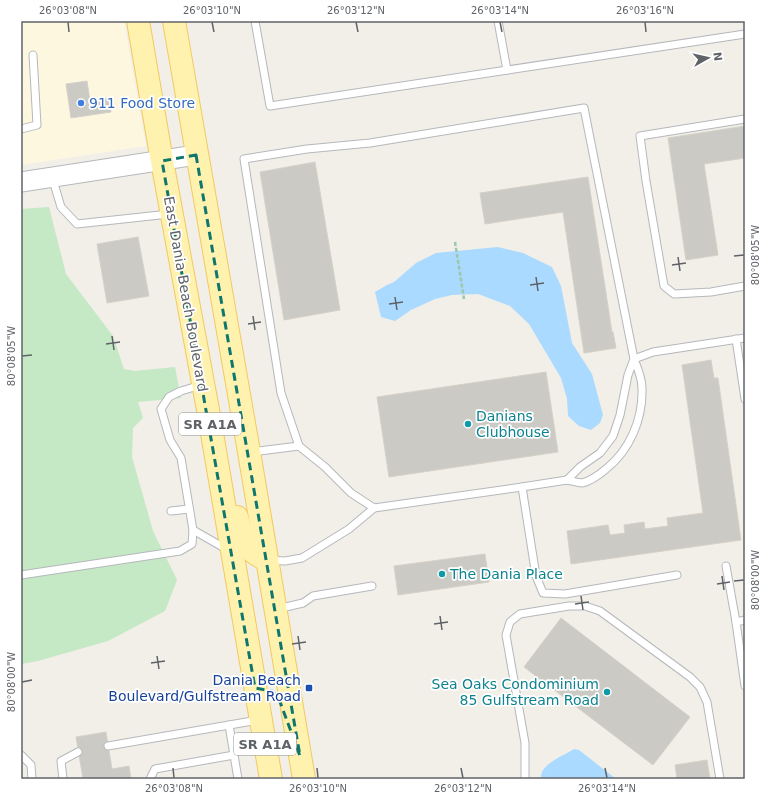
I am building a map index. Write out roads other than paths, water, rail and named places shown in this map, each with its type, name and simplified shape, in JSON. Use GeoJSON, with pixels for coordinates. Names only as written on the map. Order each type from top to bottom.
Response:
{"type":"FeatureCollection","features":[{"type":"Feature","properties":{"kind":"main road","name":"East Dania Beach Boulevard"},"geometry":{"type":"LineString","coordinates":[[138,21],[208,410],[271,779]]}},
{"type":"Feature","properties":{"kind":"main road","name":"SR A1A"},"geometry":{"type":"LineString","coordinates":[[174,21],[304,779]]}},
{"type":"Feature","properties":{"kind":"main road"},"geometry":{"type":"LineString","coordinates":[[208,410],[243,540],[253,553],[267,560]]}},
{"type":"Feature","properties":{"kind":"main road"},"geometry":{"type":"LineString","coordinates":[[255,688],[272,691],[279,699],[300,756]]}},
{"type":"Feature","properties":{"kind":"street"},"geometry":{"type":"LineString","coordinates":[[21,182],[196,155]]}},
{"type":"Feature","properties":{"kind":"lane"},"geometry":{"type":"LineString","coordinates":[[255,21],[270,106],[745,34]]}},
{"type":"Feature","properties":{"kind":"lane"},"geometry":{"type":"LineString","coordinates":[[498,21],[507,70]]}},
{"type":"Feature","properties":{"kind":"lane"},"geometry":{"type":"LineString","coordinates":[[21,129],[37,125],[33,55]]}},
{"type":"Feature","properties":{"kind":"lane"},"geometry":{"type":"LineString","coordinates":[[267,560],[285,561],[302,558],[349,529],[374,508],[568,480],[582,483],[597,476],[616,461],[626,448],[636,429],[641,409],[642,389],[640,374],[634,359],[584,108],[370,144],[307,149],[244,159],[281,393],[299,446],[325,467],[351,493],[374,508]]}},
{"type":"Feature","properties":{"kind":"lane"},"geometry":{"type":"LineString","coordinates":[[745,119],[640,136],[664,286],[674,294],[711,292],[745,286]]}},
{"type":"Feature","properties":{"kind":"lane"},"geometry":{"type":"LineString","coordinates":[[52,177],[61,207],[77,224],[172,213]]}},
{"type":"Feature","properties":{"kind":"lane"},"geometry":{"type":"LineString","coordinates":[[568,480],[580,467],[600,453],[613,436],[620,415],[628,375],[634,359],[653,352],[745,338]]}},
{"type":"Feature","properties":{"kind":"lane"},"geometry":{"type":"LineString","coordinates":[[736,339],[745,400]]}},
{"type":"Feature","properties":{"kind":"lane"},"geometry":{"type":"LineString","coordinates":[[21,575],[180,551],[192,544],[193,530],[181,458],[170,440],[161,409],[169,397],[181,391],[203,385]]}},
{"type":"Feature","properties":{"kind":"lane"},"geometry":{"type":"LineString","coordinates":[[249,452],[299,446]]}},
{"type":"Feature","properties":{"kind":"lane"},"geometry":{"type":"LineString","coordinates":[[522,487],[536,576],[543,593],[565,594],[677,575]]}},
{"type":"Feature","properties":{"kind":"lane"},"geometry":{"type":"LineString","coordinates":[[171,511],[190,508]]}},
{"type":"Feature","properties":{"kind":"lane"},"geometry":{"type":"LineString","coordinates":[[193,530],[232,552]]}},
{"type":"Feature","properties":{"kind":"lane"},"geometry":{"type":"LineString","coordinates":[[726,566],[745,686]]}},
{"type":"Feature","properties":{"kind":"lane"},"geometry":{"type":"LineString","coordinates":[[275,609],[303,603],[313,596],[372,586]]}},
{"type":"Feature","properties":{"kind":"lane"},"geometry":{"type":"LineString","coordinates":[[525,779],[525,743],[506,635],[510,622],[520,614],[569,606],[585,606],[600,611],[690,677],[700,687],[707,702],[720,779]]}},
{"type":"Feature","properties":{"kind":"lane"},"geometry":{"type":"LineString","coordinates":[[736,622],[745,620]]}},
{"type":"Feature","properties":{"kind":"lane"},"geometry":{"type":"LineString","coordinates":[[108,746],[260,720]]}},
{"type":"Feature","properties":{"kind":"lane"},"geometry":{"type":"LineString","coordinates":[[229,726],[238,779]]}},
{"type":"Feature","properties":{"kind":"lane"},"geometry":{"type":"LineString","coordinates":[[63,779],[61,761],[78,752]]}},
{"type":"Feature","properties":{"kind":"lane"},"geometry":{"type":"LineString","coordinates":[[21,755],[31,765],[32,779]]}},
{"type":"Feature","properties":{"kind":"lane"},"geometry":{"type":"LineString","coordinates":[[150,779],[155,769],[234,755]]}},
{"type":"Feature","properties":{"kind":"water"},"geometry":{"type":"Polygon","coordinates":[[[498,247],[523,253],[552,267],[561,286],[572,343],[592,374],[603,415],[600,423],[591,430],[579,426],[568,416],[567,399],[561,378],[529,324],[510,306],[478,294],[452,295],[435,299],[411,310],[395,321],[381,317],[375,292],[394,282],[416,263],[436,253],[498,247]]]}},
{"type":"Feature","properties":{"kind":"water"},"geometry":{"type":"Polygon","coordinates":[[[574,749],[579,750],[616,779],[541,779],[541,774],[548,765],[574,749]]]}},
{"type":"Feature","properties":{"kind":"place","name":"911 Food Store"},"geometry":{"type":"Point","coordinates":[81,103]}},
{"type":"Feature","properties":{"kind":"place","name":"Danians Clubhouse"},"geometry":{"type":"Point","coordinates":[468,424]}},
{"type":"Feature","properties":{"kind":"place","name":"The Dania Place"},"geometry":{"type":"Point","coordinates":[442,574]}},
{"type":"Feature","properties":{"kind":"place","name":"Dania Beach Boulevard/Gulfstream Road"},"geometry":{"type":"Point","coordinates":[309,688]}},
{"type":"Feature","properties":{"kind":"place","name":"Sea Oaks Condominium 85 Gulfstream Road"},"geometry":{"type":"Point","coordinates":[607,692]}}]}
